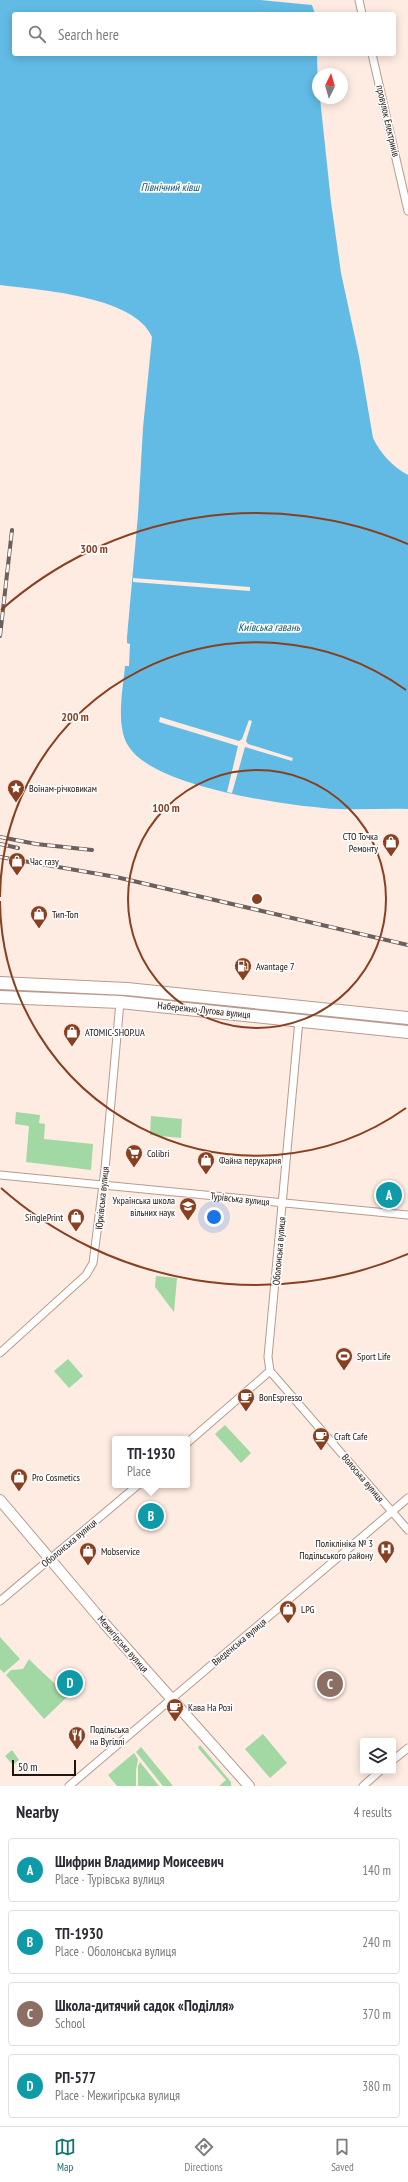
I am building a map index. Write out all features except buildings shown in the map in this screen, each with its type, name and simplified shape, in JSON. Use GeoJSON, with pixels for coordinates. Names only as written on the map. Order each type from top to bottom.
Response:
{"type":"FeatureCollection","features":[{"type":"Feature","properties":{"kind":"main road","name":"Набережно-Лугова вулиця"},"geometry":{"type":"LineString","coordinates":[[2,983],[127,989],[408,1018]]}},
{"type":"Feature","properties":{"kind":"main road","name":"Набережно-Лугова вулиця"},"geometry":{"type":"LineString","coordinates":[[0,1000],[120,1002],[408,1032]]}},
{"type":"Feature","properties":{"kind":"street"},"geometry":{"type":"LineString","coordinates":[[359,0],[362,12]]}},
{"type":"Feature","properties":{"kind":"street","name":"провулок Електриків"},"geometry":{"type":"LineString","coordinates":[[372,56],[408,211]]}},
{"type":"Feature","properties":{"kind":"street"},"geometry":{"type":"LineString","coordinates":[[0,1000],[2,983]]}},
{"type":"Feature","properties":{"kind":"street","name":"Юрківська вулиця"},"geometry":{"type":"LineString","coordinates":[[0,1353],[86,1275],[95,1257],[120,1002]]}},
{"type":"Feature","properties":{"kind":"street","name":"Оболонська вулиця"},"geometry":{"type":"LineString","coordinates":[[270,1371],[268,1357],[299,1020]]}},
{"type":"Feature","properties":{"kind":"street","name":"Турівська вулиця"},"geometry":{"type":"LineString","coordinates":[[0,1175],[408,1215]]}},
{"type":"Feature","properties":{"kind":"street"},"geometry":{"type":"LineString","coordinates":[[190,1440],[270,1371]]}},
{"type":"Feature","properties":{"kind":"street","name":"Волоська вулиця"},"geometry":{"type":"LineString","coordinates":[[270,1371],[408,1530]]}},
{"type":"Feature","properties":{"kind":"street","name":"Оболонська вулиця"},"geometry":{"type":"LineString","coordinates":[[0,1601],[134,1488]]}},
{"type":"Feature","properties":{"kind":"street","name":"Введенська вулиця"},"geometry":{"type":"LineString","coordinates":[[69,1786],[408,1498]]}},
{"type":"Feature","properties":{"kind":"street","name":"Межигірська вулиця"},"geometry":{"type":"LineString","coordinates":[[0,1500],[171,1699],[249,1786]]}},
{"type":"Feature","properties":{"kind":"street"},"geometry":{"type":"LineString","coordinates":[[396,1758],[408,1748]]}},
{"type":"Feature","properties":{"kind":"street"},"geometry":{"type":"LineString","coordinates":[[363,1786],[377,1774]]}},
{"type":"Feature","properties":{"kind":"green space"},"geometry":{"type":"Polygon","coordinates":[[[16,1112],[40,1115],[39,1123],[45,1124],[44,1139],[93,1144],[91,1170],[26,1162],[29,1126],[15,1124],[16,1112]]]}},
{"type":"Feature","properties":{"kind":"green space"},"geometry":{"type":"Polygon","coordinates":[[[151,1116],[182,1119],[181,1138],[150,1135],[151,1116]]]}},
{"type":"Feature","properties":{"kind":"green space"},"geometry":{"type":"Polygon","coordinates":[[[156,1276],[177,1278],[174,1312],[155,1287],[156,1276]]]}},
{"type":"Feature","properties":{"kind":"green space"},"geometry":{"type":"Polygon","coordinates":[[[68,1359],[83,1376],[69,1388],[54,1371],[68,1359]]]}},
{"type":"Feature","properties":{"kind":"green space"},"geometry":{"type":"Polygon","coordinates":[[[225,1425],[251,1453],[241,1463],[215,1434],[225,1425]]]}},
{"type":"Feature","properties":{"kind":"green space"},"geometry":{"type":"Polygon","coordinates":[[[0,1637],[20,1659],[4,1673],[0,1669],[0,1637]]]}},
{"type":"Feature","properties":{"kind":"green space"},"geometry":{"type":"Polygon","coordinates":[[[29,1659],[67,1697],[44,1719],[6,1675],[11,1670],[23,1669],[29,1659]]]}},
{"type":"Feature","properties":{"kind":"green space"},"geometry":{"type":"Polygon","coordinates":[[[263,1734],[287,1763],[270,1778],[245,1749],[263,1734]]]}},
{"type":"Feature","properties":{"kind":"green space"},"geometry":{"type":"Polygon","coordinates":[[[200,1745],[231,1782],[231,1786],[219,1786],[226,1780],[198,1748],[200,1745]]]}},
{"type":"Feature","properties":{"kind":"green space"},"geometry":{"type":"Polygon","coordinates":[[[141,1747],[173,1786],[163,1786],[136,1752],[141,1747]]]}},
{"type":"Feature","properties":{"kind":"green space"},"geometry":{"type":"Polygon","coordinates":[[[12,1750],[19,1760],[13,1765],[5,1756],[12,1750]]]}},
{"type":"Feature","properties":{"kind":"green space"},"geometry":{"type":"Polygon","coordinates":[[[134,1753],[138,1759],[136,1786],[117,1786],[108,1775],[134,1753]]]}},
{"type":"Feature","properties":{"kind":"green space"},"geometry":{"type":"Polygon","coordinates":[[[140,1762],[159,1786],[138,1786],[138,1766],[140,1762]]]}},
{"type":"Feature","properties":{"kind":"water","name":"Київська гавань"},"geometry":{"type":"Polygon","coordinates":[[[0,0],[260,0],[312,5],[314,12],[12,12],[12,56],[317,56],[317,68],[312,68],[312,104],[321,104],[331,202],[341,273],[359,356],[373,438],[379,449],[388,459],[397,468],[408,475],[408,809],[323,808],[277,802],[218,791],[164,772],[143,761],[129,747],[122,729],[121,708],[125,666],[129,666],[130,644],[127,643],[127,637],[138,515],[143,428],[152,337],[142,323],[127,312],[107,304],[84,298],[38,289],[0,285],[0,0]]]}},
{"type":"Feature","properties":{"kind":"pier"},"geometry":{"type":"Polygon","coordinates":[[[133,578],[250,587],[250,591],[133,582],[133,578]]]}},
{"type":"Feature","properties":{"kind":"pier"},"geometry":{"type":"Polygon","coordinates":[[[160,717],[239,741],[242,739],[249,720],[252,721],[246,741],[248,744],[293,758],[292,761],[245,747],[232,793],[227,792],[238,746],[159,722],[160,717]]]}},
{"type":"Feature","properties":{"kind":"railway"},"geometry":{"type":"LineString","coordinates":[[0,636],[12,530]]}},
{"type":"Feature","properties":{"kind":"railway"},"geometry":{"type":"LineString","coordinates":[[0,837],[36,844],[92,850]]}},
{"type":"Feature","properties":{"kind":"railway"},"geometry":{"type":"LineString","coordinates":[[0,844],[18,848]]}},
{"type":"Feature","properties":{"kind":"railway"},"geometry":{"type":"LineString","coordinates":[[0,857],[116,877],[408,945]]}},
{"type":"Feature","properties":{"kind":"place","name":"Воїнам-річковикам"},"geometry":{"type":"Point","coordinates":[16,803]}},
{"type":"Feature","properties":{"kind":"place","name":"СТО Точка Ремонту"},"geometry":{"type":"Point","coordinates":[391,857]}},
{"type":"Feature","properties":{"kind":"place","name":"Час газу"},"geometry":{"type":"Point","coordinates":[17,876]}},
{"type":"Feature","properties":{"kind":"place","name":"Тип-Топ"},"geometry":{"type":"Point","coordinates":[39,929]}},
{"type":"Feature","properties":{"kind":"place","name":"Avantage 7"},"geometry":{"type":"Point","coordinates":[243,981]}},
{"type":"Feature","properties":{"kind":"place","name":"ATOMIC-SHOP.UA"},"geometry":{"type":"Point","coordinates":[72,1047]}},
{"type":"Feature","properties":{"kind":"place","name":"Colibri"},"geometry":{"type":"Point","coordinates":[134,1168]}},
{"type":"Feature","properties":{"kind":"place","name":"Файна перукарня"},"geometry":{"type":"Point","coordinates":[206,1175]}},
{"type":"Feature","properties":{"kind":"place","name":"Шифрин Владимир Моисеевич"},"geometry":{"type":"Point","coordinates":[389,1195]}},
{"type":"Feature","properties":{"kind":"place","name":"Українська школа вільних наук"},"geometry":{"type":"Point","coordinates":[188,1221]}},
{"type":"Feature","properties":{"kind":"place","name":"SinglePrint"},"geometry":{"type":"Point","coordinates":[76,1232]}},
{"type":"Feature","properties":{"kind":"place","name":"Sport Life"},"geometry":{"type":"Point","coordinates":[344,1371]}},
{"type":"Feature","properties":{"kind":"place","name":"BonEspresso"},"geometry":{"type":"Point","coordinates":[246,1412]}},
{"type":"Feature","properties":{"kind":"place","name":"Craft Cafe"},"geometry":{"type":"Point","coordinates":[321,1451]}},
{"type":"Feature","properties":{"kind":"place","name":"Pro Cosmetics"},"geometry":{"type":"Point","coordinates":[19,1492]}},
{"type":"Feature","properties":{"kind":"place","name":"ТП-1930"},"geometry":{"type":"Point","coordinates":[151,1516]}},
{"type":"Feature","properties":{"kind":"place","name":"Поліклініка № 3 Подільського району"},"geometry":{"type":"Point","coordinates":[386,1564]}},
{"type":"Feature","properties":{"kind":"place","name":"Mobservice"},"geometry":{"type":"Point","coordinates":[88,1566]}},
{"type":"Feature","properties":{"kind":"place","name":"LPG"},"geometry":{"type":"Point","coordinates":[288,1624]}},
{"type":"Feature","properties":{"kind":"place","name":"РП-577"},"geometry":{"type":"Point","coordinates":[70,1683]}},
{"type":"Feature","properties":{"kind":"place","name":"Школа-дитячий садок «Поділля»"},"geometry":{"type":"Point","coordinates":[330,1684]}},
{"type":"Feature","properties":{"kind":"place","name":"Кава На Розі"},"geometry":{"type":"Point","coordinates":[175,1722]}},
{"type":"Feature","properties":{"kind":"place","name":"Подільська на Вугіллі"},"geometry":{"type":"Point","coordinates":[77,1750]}},
{"type":"Feature","properties":{"kind":"water label","name":"Північний ківш"},"geometry":{"type":"Point","coordinates":[170,187]}}]}
